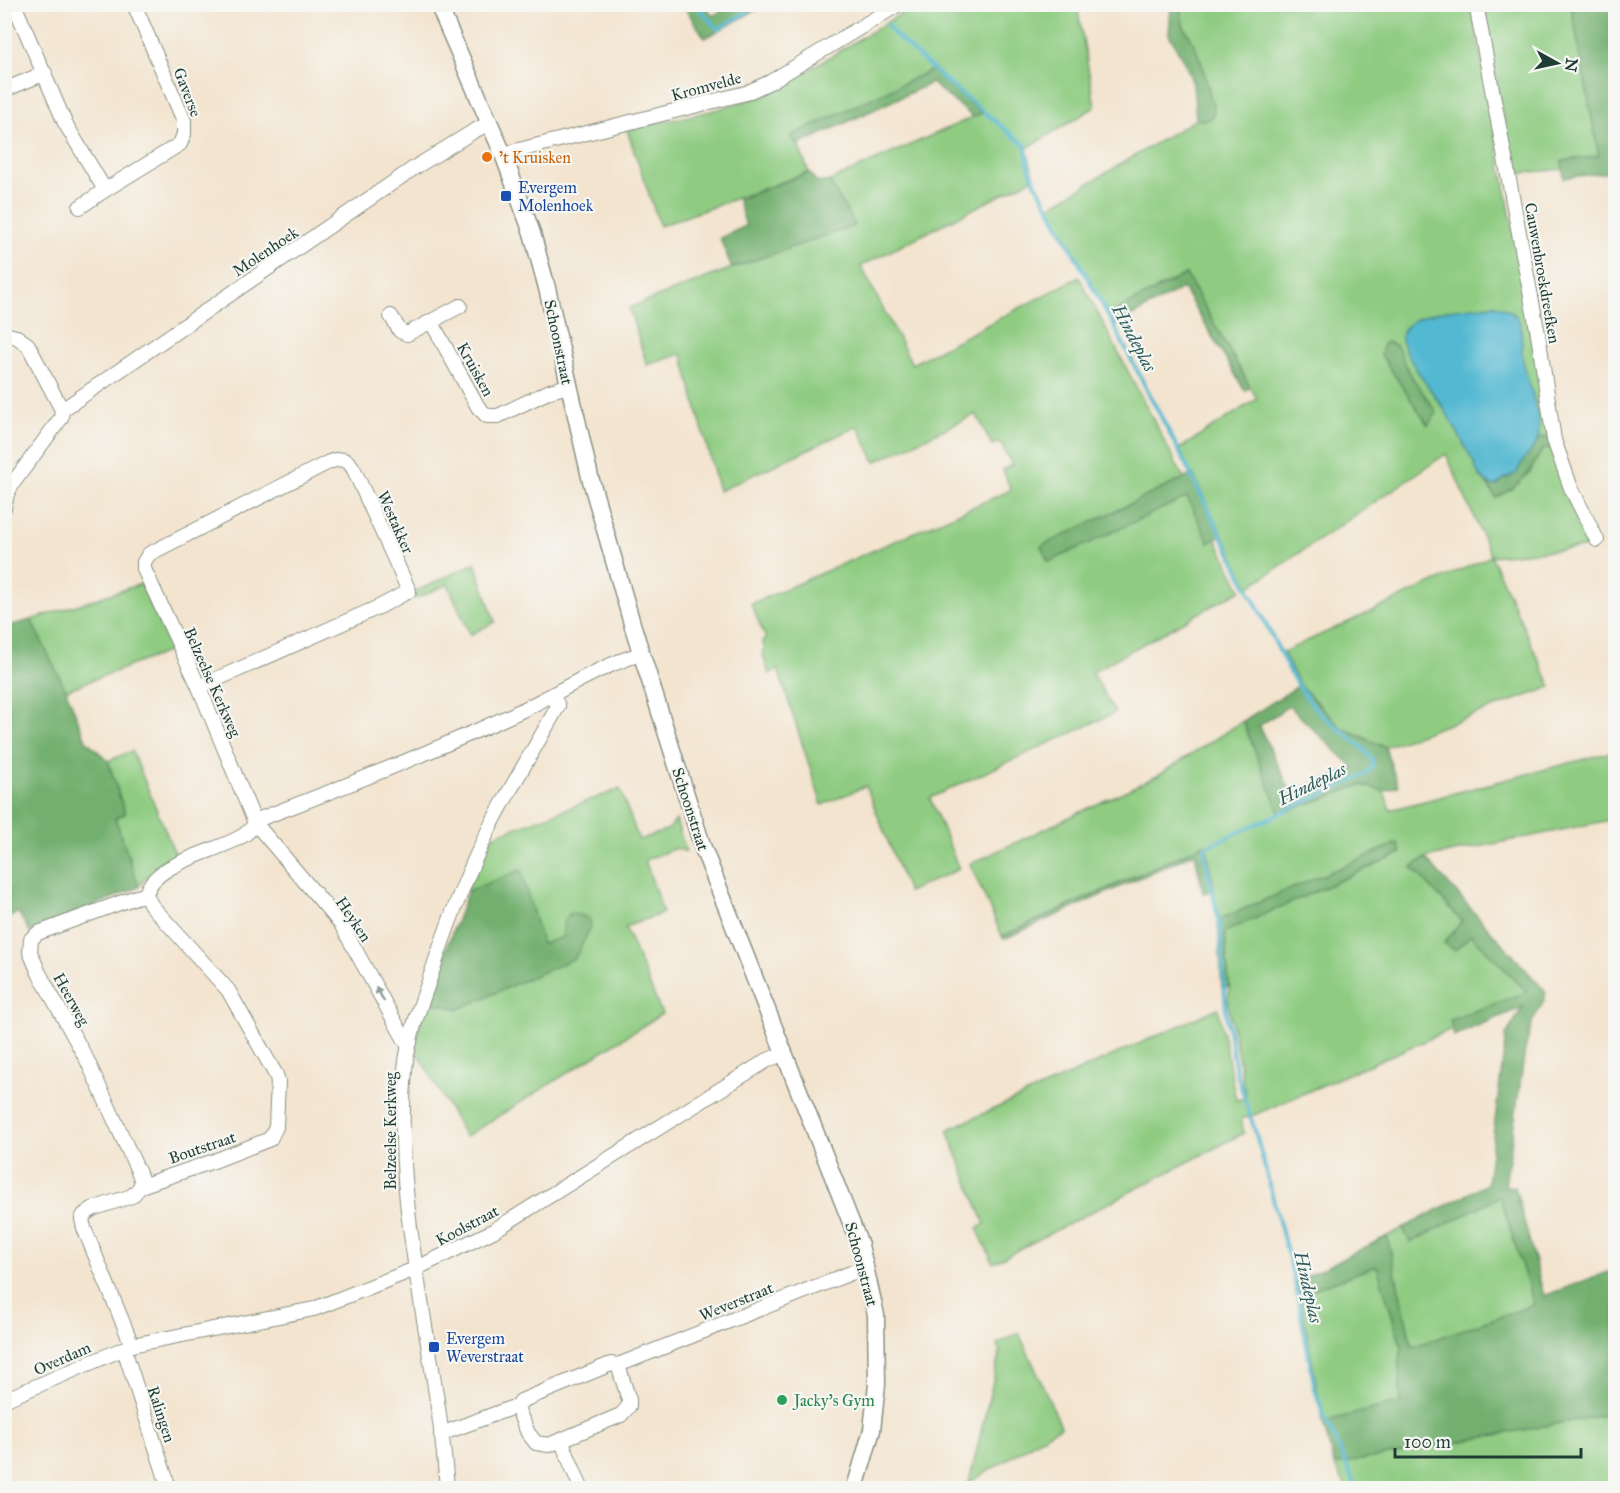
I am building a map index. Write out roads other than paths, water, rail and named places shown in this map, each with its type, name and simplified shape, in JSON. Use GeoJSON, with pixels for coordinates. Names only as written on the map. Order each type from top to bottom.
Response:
{"type":"FeatureCollection","features":[{"type":"Feature","properties":{"kind":"street"},"geometry":{"type":"LineString","coordinates":[[14,4],[65,123],[105,189]]}},
{"type":"Feature","properties":{"kind":"street","name":"Gaverse"},"geometry":{"type":"LineString","coordinates":[[80,207],[105,189],[180,144],[184,134],[184,121],[134,4]]}},
{"type":"Feature","properties":{"kind":"street","name":"Schoonstraat"},"geometry":{"type":"LineString","coordinates":[[438,4],[503,154],[539,255],[590,477],[641,654],[703,848],[852,1222],[866,1267],[876,1315],[877,1384],[872,1430],[855,1488]]}},
{"type":"Feature","properties":{"kind":"street","name":"Kromvelde"},"geometry":{"type":"LineString","coordinates":[[503,154],[746,93],[770,82],[899,4]]}},
{"type":"Feature","properties":{"kind":"street","name":"Cauwenbroekdreefken"},"geometry":{"type":"LineString","coordinates":[[1476,4],[1538,334],[1554,440],[1571,488],[1597,540]]}},
{"type":"Feature","properties":{"kind":"street"},"geometry":{"type":"LineString","coordinates":[[4,90],[45,73]]}},
{"type":"Feature","properties":{"kind":"street","name":"Molenhoek"},"geometry":{"type":"LineString","coordinates":[[4,508],[7,494],[61,418],[62,410],[414,168],[490,123]]}},
{"type":"Feature","properties":{"kind":"street"},"geometry":{"type":"LineString","coordinates":[[391,316],[403,334],[408,334],[460,306]]}},
{"type":"Feature","properties":{"kind":"street","name":"Kruisken"},"geometry":{"type":"LineString","coordinates":[[431,321],[478,407],[487,416],[498,416],[550,391],[568,386]]}},
{"type":"Feature","properties":{"kind":"street"},"geometry":{"type":"LineString","coordinates":[[4,334],[17,337],[28,345],[62,410]]}},
{"type":"Feature","properties":{"kind":"street","name":"Westakker"},"geometry":{"type":"LineString","coordinates":[[149,554],[329,462],[342,458],[352,465],[408,588],[407,594],[199,687]]}},
{"type":"Feature","properties":{"kind":"street","name":"Belzeelse Kerkweg"},"geometry":{"type":"LineString","coordinates":[[149,554],[144,562],[144,569],[199,687],[255,824]]}},
{"type":"Feature","properties":{"kind":"street"},"geometry":{"type":"LineString","coordinates":[[146,895],[151,882],[174,866],[243,836],[262,818],[453,741],[553,696],[623,659],[641,654]]}},
{"type":"Feature","properties":{"kind":"street","name":"Belzeelse Kerkweg"},"geometry":{"type":"LineString","coordinates":[[447,1488],[441,1434],[415,1269],[404,1151],[405,1069],[410,1043],[437,956],[466,881],[492,823],[558,706],[553,696]]}},
{"type":"Feature","properties":{"kind":"street","name":"Heyken"},"geometry":{"type":"LineString","coordinates":[[255,824],[341,924],[406,1042],[410,1043]]}},
{"type":"Feature","properties":{"kind":"street","name":"Boutstraat"},"geometry":{"type":"LineString","coordinates":[[128,1347],[82,1219],[84,1215],[92,1209],[132,1196],[141,1186],[263,1144],[270,1139],[276,1127],[278,1081],[234,999],[151,905],[146,895]]}},
{"type":"Feature","properties":{"kind":"street","name":"Heerweg"},"geometry":{"type":"LineString","coordinates":[[141,1186],[138,1171],[87,1060],[39,973],[30,952],[31,939],[38,933],[146,895]]}},
{"type":"Feature","properties":{"kind":"street","name":"Koolstraat"},"geometry":{"type":"LineString","coordinates":[[128,1347],[314,1309],[415,1269],[493,1231],[766,1061],[784,1053]]}},
{"type":"Feature","properties":{"kind":"street","name":"Weverstraat"},"geometry":{"type":"LineString","coordinates":[[441,1434],[511,1408],[517,1408],[521,1401],[611,1364],[618,1365],[866,1267]]}},
{"type":"Feature","properties":{"kind":"street","name":"Overdam"},"geometry":{"type":"LineString","coordinates":[[4,1400],[128,1347]]}},
{"type":"Feature","properties":{"kind":"street","name":"Ralingen"},"geometry":{"type":"LineString","coordinates":[[128,1347],[169,1488]]}},
{"type":"Feature","properties":{"kind":"street"},"geometry":{"type":"LineString","coordinates":[[517,1408],[528,1433],[536,1443],[549,1445],[621,1415],[629,1400],[618,1365]]}},
{"type":"Feature","properties":{"kind":"street"},"geometry":{"type":"LineString","coordinates":[[561,1440],[581,1488]]}},
{"type":"Feature","properties":{"kind":"water"},"geometry":{"type":"Polygon","coordinates":[[[1495,305],[1514,314],[1520,324],[1523,363],[1536,405],[1539,427],[1536,443],[1517,473],[1496,486],[1488,483],[1479,474],[1451,420],[1412,363],[1402,342],[1402,334],[1407,326],[1429,314],[1459,308],[1495,305]]]}},
{"type":"Feature","properties":{"kind":"waterway","name":"Hindeplas"},"geometry":{"type":"LineString","coordinates":[[694,4],[718,29],[760,4]]}},
{"type":"Feature","properties":{"kind":"waterway","name":"Hindeplas"},"geometry":{"type":"LineString","coordinates":[[887,24],[892,32],[948,83],[1026,146],[1028,164],[1035,182],[1116,330],[1292,676],[1317,710],[1356,742],[1373,761],[1371,769],[1364,775],[1206,847],[1204,851],[1220,927],[1226,1012],[1236,1071],[1256,1134],[1294,1278],[1315,1390],[1324,1416],[1357,1488]]}},
{"type":"Feature","properties":{"kind":"place","name":"'t Kruisken"},"geometry":{"type":"Point","coordinates":[487,157]}},
{"type":"Feature","properties":{"kind":"place","name":"Evergem Molenhoek"},"geometry":{"type":"Point","coordinates":[506,196]}},
{"type":"Feature","properties":{"kind":"place","name":"Evergem Weverstraat"},"geometry":{"type":"Point","coordinates":[434,1347]}},
{"type":"Feature","properties":{"kind":"place","name":"Jacky's Gym"},"geometry":{"type":"Point","coordinates":[782,1400]}}]}
